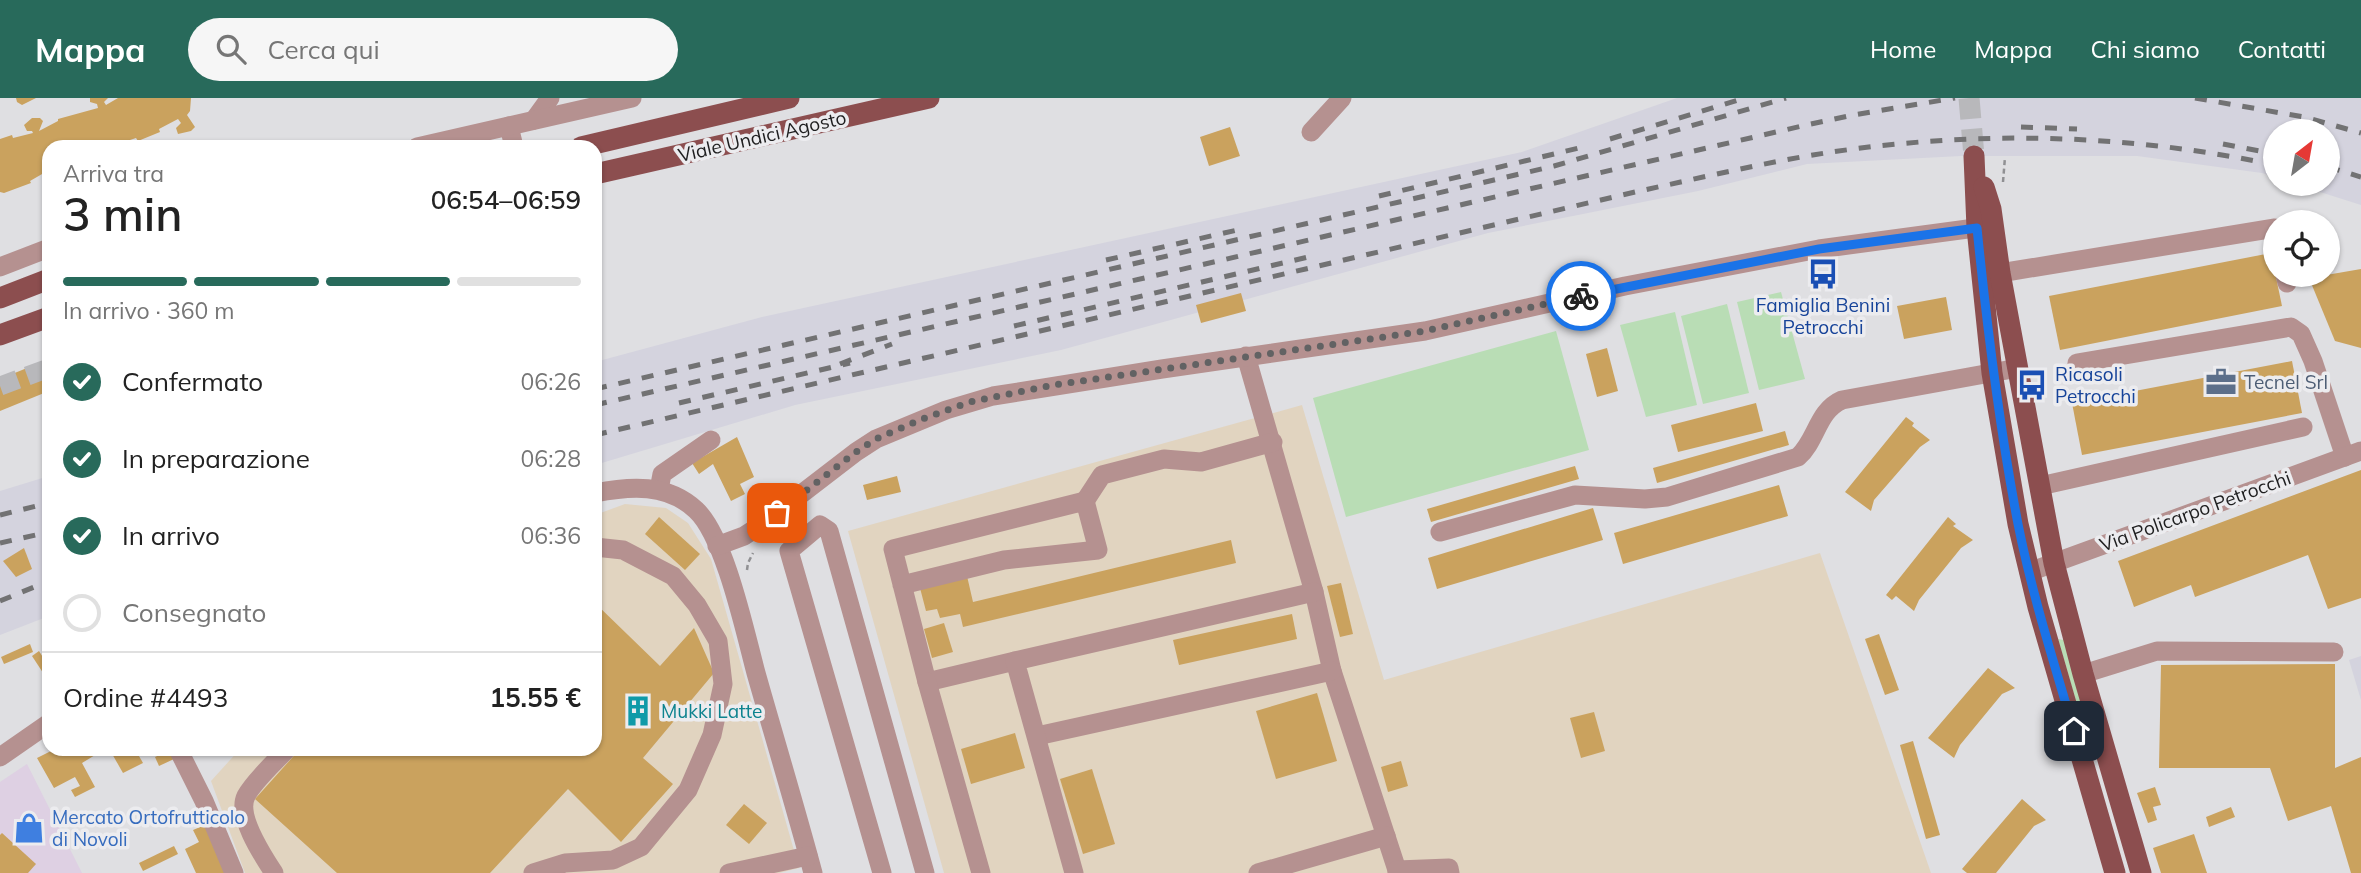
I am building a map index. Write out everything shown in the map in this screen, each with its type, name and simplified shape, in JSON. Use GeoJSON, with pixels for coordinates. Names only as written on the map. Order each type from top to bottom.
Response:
{"type":"FeatureCollection","features":[{"type":"Feature","properties":{"kind":"main road","name":"Viale Undici Agosto"},"geometry":{"type":"LineString","coordinates":[[602,142],[789,98]]}},
{"type":"Feature","properties":{"kind":"main road","name":"Viale Undici Agosto"},"geometry":{"type":"LineString","coordinates":[[602,172],[929,98]]}},
{"type":"Feature","properties":{"kind":"main road"},"geometry":{"type":"LineString","coordinates":[[1975,158],[1985,227],[1992,373],[2029,572],[2115,873]]}},
{"type":"Feature","properties":{"kind":"main road"},"geometry":{"type":"LineString","coordinates":[[1985,227],[2000,273],[2054,563],[2141,873]]}},
{"type":"Feature","properties":{"kind":"main road"},"geometry":{"type":"LineString","coordinates":[[0,298],[42,282]]}},
{"type":"Feature","properties":{"kind":"main road"},"geometry":{"type":"LineString","coordinates":[[0,335],[42,320]]}},
{"type":"Feature","properties":{"kind":"street"},"geometry":{"type":"LineString","coordinates":[[534,120],[550,98]]}},
{"type":"Feature","properties":{"kind":"street"},"geometry":{"type":"LineString","coordinates":[[448,140],[632,98]]}},
{"type":"Feature","properties":{"kind":"street"},"geometry":{"type":"LineString","coordinates":[[1311,132],[1342,98]]}},
{"type":"Feature","properties":{"kind":"street"},"geometry":{"type":"LineString","coordinates":[[509,126],[512,140]]}},
{"type":"Feature","properties":{"kind":"street"},"geometry":{"type":"LineString","coordinates":[[717,546],[744,536],[761,525],[876,439],[946,410],[993,396],[1425,331],[1625,286],[1819,249],[1985,227]]}},
{"type":"Feature","properties":{"kind":"street"},"geometry":{"type":"LineString","coordinates":[[2000,273],[2263,230]]}},
{"type":"Feature","properties":{"kind":"street"},"geometry":{"type":"LineString","coordinates":[[0,267],[42,251]]}},
{"type":"Feature","properties":{"kind":"street"},"geometry":{"type":"LineString","coordinates":[[2077,363],[2291,327],[2301,334],[2353,454]]}},
{"type":"Feature","properties":{"kind":"street"},"geometry":{"type":"LineString","coordinates":[[1246,356],[1273,442],[1314,592],[1332,671],[1397,872],[1449,868],[1450,873]]}},
{"type":"Feature","properties":{"kind":"street"},"geometry":{"type":"LineString","coordinates":[[1440,532],[1575,495],[1645,499],[1667,497],[1798,457],[1808,445],[1828,408],[1842,400],[2018,368]]}},
{"type":"Feature","properties":{"kind":"street"},"geometry":{"type":"LineString","coordinates":[[2010,474],[2014,463],[2020,460],[2027,460],[2038,477],[2303,427]]}},
{"type":"Feature","properties":{"kind":"street"},"geometry":{"type":"LineString","coordinates":[[659,490],[662,474],[711,440]]}},
{"type":"Feature","properties":{"kind":"street"},"geometry":{"type":"LineString","coordinates":[[981,873],[893,549],[1085,501],[1102,475],[1164,459],[1201,462],[1273,442]]}},
{"type":"Feature","properties":{"kind":"street","name":"Via Policarpo Petrocchi"},"geometry":{"type":"LineString","coordinates":[[2029,572],[2353,454]]}},
{"type":"Feature","properties":{"kind":"street"},"geometry":{"type":"LineString","coordinates":[[602,492],[632,488],[659,490],[694,508],[713,533],[733,589],[811,864],[729,873]]}},
{"type":"Feature","properties":{"kind":"street"},"geometry":{"type":"LineString","coordinates":[[902,585],[1004,560],[1098,550],[1085,501]]}},
{"type":"Feature","properties":{"kind":"street"},"geometry":{"type":"LineString","coordinates":[[883,873],[789,551],[820,525],[829,531],[925,873]]}},
{"type":"Feature","properties":{"kind":"street"},"geometry":{"type":"LineString","coordinates":[[533,873],[565,863],[612,860],[641,846],[688,790],[712,736],[723,684],[718,642],[697,605],[673,576],[622,550],[602,548]]}},
{"type":"Feature","properties":{"kind":"street"},"geometry":{"type":"LineString","coordinates":[[927,682],[1314,592]]}},
{"type":"Feature","properties":{"kind":"street"},"geometry":{"type":"LineString","coordinates":[[2083,674],[2157,651],[2334,652]]}},
{"type":"Feature","properties":{"kind":"street"},"geometry":{"type":"LineString","coordinates":[[1015,661],[1074,873]]}},
{"type":"Feature","properties":{"kind":"street"},"geometry":{"type":"LineString","coordinates":[[1037,736],[1332,671]]}},
{"type":"Feature","properties":{"kind":"street"},"geometry":{"type":"LineString","coordinates":[[0,757],[42,728]]}},
{"type":"Feature","properties":{"kind":"street"},"geometry":{"type":"LineString","coordinates":[[182,756],[204,801],[234,873]]}},
{"type":"Feature","properties":{"kind":"street"},"geometry":{"type":"LineString","coordinates":[[274,873],[246,820],[243,804],[246,795],[280,756]]}},
{"type":"Feature","properties":{"kind":"street"},"geometry":{"type":"LineString","coordinates":[[1258,873],[1385,836]]}},
{"type":"Feature","properties":{"kind":"path"},"geometry":{"type":"LineString","coordinates":[[746,579],[748,563],[758,545]]}},
{"type":"Feature","properties":{"kind":"shaded area"},"geometry":{"type":"Polygon","coordinates":[[[1677,98],[2361,98],[2361,205],[2333,196],[2340,196],[2340,119],[2263,119],[2263,173],[2137,156],[1961,156],[1807,164],[1698,191],[1488,233],[1061,350],[795,405],[602,463],[602,360],[762,317],[1522,152],[1677,98]]]}},
{"type":"Feature","properties":{"kind":"shaded area"},"geometry":{"type":"Polygon","coordinates":[[[1302,405],[1384,680],[1820,553],[1931,873],[944,873],[848,531],[1302,405]]]}},
{"type":"Feature","properties":{"kind":"shaded area"},"geometry":{"type":"Polygon","coordinates":[[[42,478],[42,619],[0,635],[0,491],[42,478]]]}},
{"type":"Feature","properties":{"kind":"shaded area"},"geometry":{"type":"Polygon","coordinates":[[[625,504],[666,508],[688,523],[711,559],[799,868],[779,873],[245,873],[211,781],[234,756],[602,756],[602,512],[625,504]]]}},
{"type":"Feature","properties":{"kind":"shaded area"},"geometry":{"type":"Polygon","coordinates":[[[2361,656],[2361,700],[2349,660],[2361,656]]]}},
{"type":"Feature","properties":{"kind":"shaded area","name":"Mercato Ortofrutticolo di Novoli"},"geometry":{"type":"Polygon","coordinates":[[[27,764],[82,873],[0,873],[0,782],[27,764]]]}},
{"type":"Feature","properties":{"kind":"green space"},"geometry":{"type":"Polygon","coordinates":[[[1781,292],[1805,379],[1759,390],[1737,302],[1781,292]]]}},
{"type":"Feature","properties":{"kind":"green space"},"geometry":{"type":"Polygon","coordinates":[[[1727,304],[1749,393],[1703,404],[1681,316],[1727,304]]]}},
{"type":"Feature","properties":{"kind":"green space"},"geometry":{"type":"Polygon","coordinates":[[[1675,312],[1697,405],[1646,417],[1620,325],[1675,312]]]}},
{"type":"Feature","properties":{"kind":"green space"},"geometry":{"type":"Polygon","coordinates":[[[1556,331],[1589,450],[1346,517],[1313,398],[1556,331]]]}},
{"type":"Feature","properties":{"kind":"green space"},"geometry":{"type":"Polygon","coordinates":[[[2058,639],[2064,640],[2088,729],[2086,730],[2084,729],[2058,639]]]}},
{"type":"Feature","properties":{"kind":"building"},"geometry":{"type":"Polygon","coordinates":[[[16,98],[36,98],[22,105],[16,98]]]}},
{"type":"Feature","properties":{"kind":"building"},"geometry":{"type":"Polygon","coordinates":[[[90,98],[108,98],[104,102],[106,105],[118,98],[191,98],[187,115],[195,127],[191,131],[178,134],[176,128],[181,123],[178,119],[159,129],[160,132],[140,140],[42,140],[42,174],[30,181],[31,183],[0,192],[0,139],[33,133],[27,131],[24,125],[32,118],[40,118],[43,121],[39,131],[58,119],[98,108],[97,104],[90,102],[90,98]]]}},
{"type":"Feature","properties":{"kind":"building"},"geometry":{"type":"Polygon","coordinates":[[[1230,127],[1240,156],[1209,166],[1200,137],[1230,127]]]}},
{"type":"Feature","properties":{"kind":"building"},"geometry":{"type":"Polygon","coordinates":[[[2263,255],[2263,287],[2278,287],[2282,306],[2060,350],[2049,296],[2263,255]]]}},
{"type":"Feature","properties":{"kind":"building"},"geometry":{"type":"Polygon","coordinates":[[[2361,269],[2361,348],[2335,341],[2313,287],[2340,287],[2340,273],[2361,269]]]}},
{"type":"Feature","properties":{"kind":"building"},"geometry":{"type":"Polygon","coordinates":[[[1241,293],[1246,311],[1201,323],[1196,305],[1241,293]]]}},
{"type":"Feature","properties":{"kind":"building"},"geometry":{"type":"Polygon","coordinates":[[[1946,297],[1952,330],[1904,339],[1897,306],[1946,297]]]}},
{"type":"Feature","properties":{"kind":"building"},"geometry":{"type":"Polygon","coordinates":[[[1607,348],[1618,391],[1597,397],[1586,354],[1607,348]]]}},
{"type":"Feature","properties":{"kind":"building"},"geometry":{"type":"Polygon","coordinates":[[[2292,361],[2302,413],[2082,455],[2072,403],[2292,361]]]}},
{"type":"Feature","properties":{"kind":"building"},"geometry":{"type":"Polygon","coordinates":[[[42,362],[42,394],[0,411],[0,379],[42,362]]]}},
{"type":"Feature","properties":{"kind":"building"},"geometry":{"type":"Polygon","coordinates":[[[1756,403],[1763,431],[1678,452],[1671,425],[1756,403]]]}},
{"type":"Feature","properties":{"kind":"building"},"geometry":{"type":"Polygon","coordinates":[[[1906,417],[1914,423],[1912,426],[1930,440],[1920,447],[1874,500],[1871,511],[1845,492],[1906,417]]]}},
{"type":"Feature","properties":{"kind":"building"},"geometry":{"type":"Polygon","coordinates":[[[1785,431],[1789,445],[1657,483],[1653,468],[1785,431]]]}},
{"type":"Feature","properties":{"kind":"building"},"geometry":{"type":"Polygon","coordinates":[[[737,437],[754,477],[740,484],[745,494],[731,501],[713,464],[699,474],[692,463],[737,437]]]}},
{"type":"Feature","properties":{"kind":"building"},"geometry":{"type":"Polygon","coordinates":[[[1575,466],[1579,479],[1431,522],[1427,509],[1575,466]]]}},
{"type":"Feature","properties":{"kind":"building"},"geometry":{"type":"Polygon","coordinates":[[[2361,470],[2361,598],[2328,609],[2308,555],[2195,597],[2191,585],[2134,607],[2118,561],[2361,470]]]}},
{"type":"Feature","properties":{"kind":"building"},"geometry":{"type":"Polygon","coordinates":[[[897,476],[901,492],[867,500],[863,485],[897,476]]]}},
{"type":"Feature","properties":{"kind":"building"},"geometry":{"type":"Polygon","coordinates":[[[1779,485],[1788,516],[1623,564],[1614,533],[1779,485]]]}},
{"type":"Feature","properties":{"kind":"building"},"geometry":{"type":"Polygon","coordinates":[[[1593,508],[1603,540],[1437,589],[1428,558],[1593,508]]]}},
{"type":"Feature","properties":{"kind":"building"},"geometry":{"type":"Polygon","coordinates":[[[659,517],[700,554],[685,570],[645,534],[659,517]]]}},
{"type":"Feature","properties":{"kind":"building"},"geometry":{"type":"Polygon","coordinates":[[[1948,517],[1956,524],[1953,526],[1973,540],[1961,548],[1919,600],[1914,611],[1896,596],[1892,600],[1886,595],[1948,517]]]}},
{"type":"Feature","properties":{"kind":"building"},"geometry":{"type":"Polygon","coordinates":[[[1231,540],[1236,563],[963,627],[960,614],[940,618],[937,609],[926,611],[920,588],[967,576],[973,602],[1231,540]]]}},
{"type":"Feature","properties":{"kind":"building"},"geometry":{"type":"Polygon","coordinates":[[[24,548],[32,569],[16,577],[3,561],[24,548]]]}},
{"type":"Feature","properties":{"kind":"building"},"geometry":{"type":"Polygon","coordinates":[[[1341,583],[1353,634],[1340,637],[1327,586],[1341,583]]]}},
{"type":"Feature","properties":{"kind":"building","name":"Mukki Latte"},"geometry":{"type":"Polygon","coordinates":[[[602,610],[660,666],[694,628],[714,673],[643,758],[673,784],[621,842],[568,789],[490,873],[337,873],[255,799],[294,756],[602,756],[602,610]]]}},
{"type":"Feature","properties":{"kind":"building"},"geometry":{"type":"Polygon","coordinates":[[[1292,614],[1297,639],[1179,665],[1173,640],[1292,614]]]}},
{"type":"Feature","properties":{"kind":"building"},"geometry":{"type":"Polygon","coordinates":[[[944,623],[953,652],[932,658],[924,629],[944,623]]]}},
{"type":"Feature","properties":{"kind":"building"},"geometry":{"type":"Polygon","coordinates":[[[1879,634],[1899,690],[1885,695],[1865,639],[1879,634]]]}},
{"type":"Feature","properties":{"kind":"building"},"geometry":{"type":"Polygon","coordinates":[[[30,644],[33,652],[4,664],[1,657],[30,644]]]}},
{"type":"Feature","properties":{"kind":"building"},"geometry":{"type":"Polygon","coordinates":[[[39,651],[42,656],[42,671],[32,656],[39,651]]]}},
{"type":"Feature","properties":{"kind":"building"},"geometry":{"type":"Polygon","coordinates":[[[2335,664],[2335,768],[2361,757],[2361,873],[2351,873],[2331,806],[2288,821],[2270,768],[2159,768],[2161,665],[2335,664]]]}},
{"type":"Feature","properties":{"kind":"building"},"geometry":{"type":"Polygon","coordinates":[[[1988,668],[2015,688],[2002,694],[1960,745],[1954,758],[1928,738],[1988,668]]]}},
{"type":"Feature","properties":{"kind":"building"},"geometry":{"type":"Polygon","coordinates":[[[1317,693],[1337,761],[1276,779],[1256,711],[1317,693]]]}},
{"type":"Feature","properties":{"kind":"building"},"geometry":{"type":"Polygon","coordinates":[[[1594,712],[1605,751],[1581,758],[1570,718],[1594,712]]]}},
{"type":"Feature","properties":{"kind":"building"},"geometry":{"type":"Polygon","coordinates":[[[1015,733],[1025,768],[971,784],[961,749],[1015,733]]]}},
{"type":"Feature","properties":{"kind":"building"},"geometry":{"type":"Polygon","coordinates":[[[1913,741],[1940,835],[1926,839],[1900,745],[1913,741]]]}},
{"type":"Feature","properties":{"kind":"building"},"geometry":{"type":"Polygon","coordinates":[[[42,756],[94,756],[82,763],[95,787],[75,797],[71,790],[80,786],[75,777],[54,788],[37,758],[42,756]]]}},
{"type":"Feature","properties":{"kind":"building"},"geometry":{"type":"Polygon","coordinates":[[[113,756],[139,756],[143,763],[123,773],[113,756]]]}},
{"type":"Feature","properties":{"kind":"building"},"geometry":{"type":"Polygon","coordinates":[[[173,756],[174,759],[159,766],[155,757],[173,756]]]}},
{"type":"Feature","properties":{"kind":"building"},"geometry":{"type":"Polygon","coordinates":[[[1401,761],[1408,786],[1388,792],[1381,767],[1401,761]]]}},
{"type":"Feature","properties":{"kind":"building"},"geometry":{"type":"Polygon","coordinates":[[[1092,769],[1115,844],[1083,854],[1060,779],[1092,769]]]}},
{"type":"Feature","properties":{"kind":"building"},"geometry":{"type":"Polygon","coordinates":[[[2155,787],[2161,805],[2153,807],[2157,820],[2148,823],[2137,793],[2155,787]]]}},
{"type":"Feature","properties":{"kind":"building"},"geometry":{"type":"Polygon","coordinates":[[[2022,799],[2046,820],[2034,826],[1996,873],[1967,873],[1962,869],[2022,799]]]}},
{"type":"Feature","properties":{"kind":"building"},"geometry":{"type":"Polygon","coordinates":[[[744,804],[767,823],[749,844],[726,825],[744,804]]]}},
{"type":"Feature","properties":{"kind":"building"},"geometry":{"type":"Polygon","coordinates":[[[2231,807],[2235,817],[2209,827],[2206,817],[2231,807]]]}},
{"type":"Feature","properties":{"kind":"building"},"geometry":{"type":"Polygon","coordinates":[[[205,825],[227,873],[196,873],[185,849],[199,842],[193,830],[205,825]]]}},
{"type":"Feature","properties":{"kind":"building"},"geometry":{"type":"Polygon","coordinates":[[[2,833],[36,864],[28,873],[0,873],[2,833]]]}},
{"type":"Feature","properties":{"kind":"building"},"geometry":{"type":"Polygon","coordinates":[[[2194,834],[2207,873],[2161,873],[2153,848],[2194,834]]]}},
{"type":"Feature","properties":{"kind":"building"},"geometry":{"type":"Polygon","coordinates":[[[174,846],[178,854],[143,871],[139,863],[174,846]]]}},
{"type":"Feature","properties":{"kind":"tunnel"},"geometry":{"type":"LineString","coordinates":[[1969,98],[1974,156]]}},
{"type":"Feature","properties":{"kind":"tunnel"},"geometry":{"type":"LineString","coordinates":[[0,386],[42,371]]}},
{"type":"Feature","properties":{"kind":"railway"},"geometry":{"type":"LineString","coordinates":[[1610,139],[1745,98]]}},
{"type":"Feature","properties":{"kind":"railway"},"geometry":{"type":"LineString","coordinates":[[602,387],[1554,166],[1786,98]]}},
{"type":"Feature","properties":{"kind":"railway"},"geometry":{"type":"LineString","coordinates":[[602,403],[1802,126],[1955,98]]}},
{"type":"Feature","properties":{"kind":"railway"},"geometry":{"type":"LineString","coordinates":[[2195,98],[2304,117],[2361,133]]}},
{"type":"Feature","properties":{"kind":"railway"},"geometry":{"type":"LineString","coordinates":[[2021,127],[2077,129]]}},
{"type":"Feature","properties":{"kind":"railway"},"geometry":{"type":"LineString","coordinates":[[602,433],[1635,192],[1832,152],[1943,140],[2054,139],[2165,147],[2263,163]]}},
{"type":"Feature","properties":{"kind":"railway"},"geometry":{"type":"LineString","coordinates":[[2223,144],[2263,152]]}},
{"type":"Feature","properties":{"kind":"railway"},"geometry":{"type":"LineString","coordinates":[[1379,196],[1583,147]]}},
{"type":"Feature","properties":{"kind":"railway"},"geometry":{"type":"LineString","coordinates":[[2340,171],[2361,177]]}},
{"type":"Feature","properties":{"kind":"railway"},"geometry":{"type":"LineString","coordinates":[[1106,260],[1246,228]]}},
{"type":"Feature","properties":{"kind":"railway"},"geometry":{"type":"LineString","coordinates":[[1014,326],[1317,255]]}},
{"type":"Feature","properties":{"kind":"railway"},"geometry":{"type":"LineString","coordinates":[[840,364],[892,344]]}},
{"type":"Feature","properties":{"kind":"railway"},"geometry":{"type":"LineString","coordinates":[[679,403],[850,363]]}},
{"type":"Feature","properties":{"kind":"railway"},"geometry":{"type":"LineString","coordinates":[[0,515],[42,505]]}},
{"type":"Feature","properties":{"kind":"railway"},"geometry":{"type":"LineString","coordinates":[[0,543],[42,534]]}},
{"type":"Feature","properties":{"kind":"railway"},"geometry":{"type":"LineString","coordinates":[[0,601],[42,584]]}},
{"type":"Feature","properties":{"kind":"way so far"},"geometry":{"type":"LineString","coordinates":[[777,513],[876,439],[970,402],[1054,385],[1425,331],[1581,296]]}},
{"type":"Feature","properties":{"kind":"place","name":"Famiglia Benini Petrocchi"},"geometry":{"type":"Point","coordinates":[1823,274]}},
{"type":"Feature","properties":{"kind":"place","name":"Tecnel Srl"},"geometry":{"type":"Point","coordinates":[2221,382]}},
{"type":"Feature","properties":{"kind":"place","name":"Ricasoli Petrocchi"},"geometry":{"type":"Point","coordinates":[2032,385]}},
{"type":"Feature","properties":{"kind":"place","name":"Mukki Latte"},"geometry":{"type":"Point","coordinates":[638,711]}},
{"type":"Feature","properties":{"kind":"place","name":"Mercato Ortofrutticolo di Novoli"},"geometry":{"type":"Point","coordinates":[29,828]}},
{"type":"Feature","properties":{"kind":"route"},"geometry":{"type":"LineString","coordinates":[[1581,296],[1819,249],[1977,228],[1992,373],[2018,524],[2033,589],[2074,731]]}}]}
